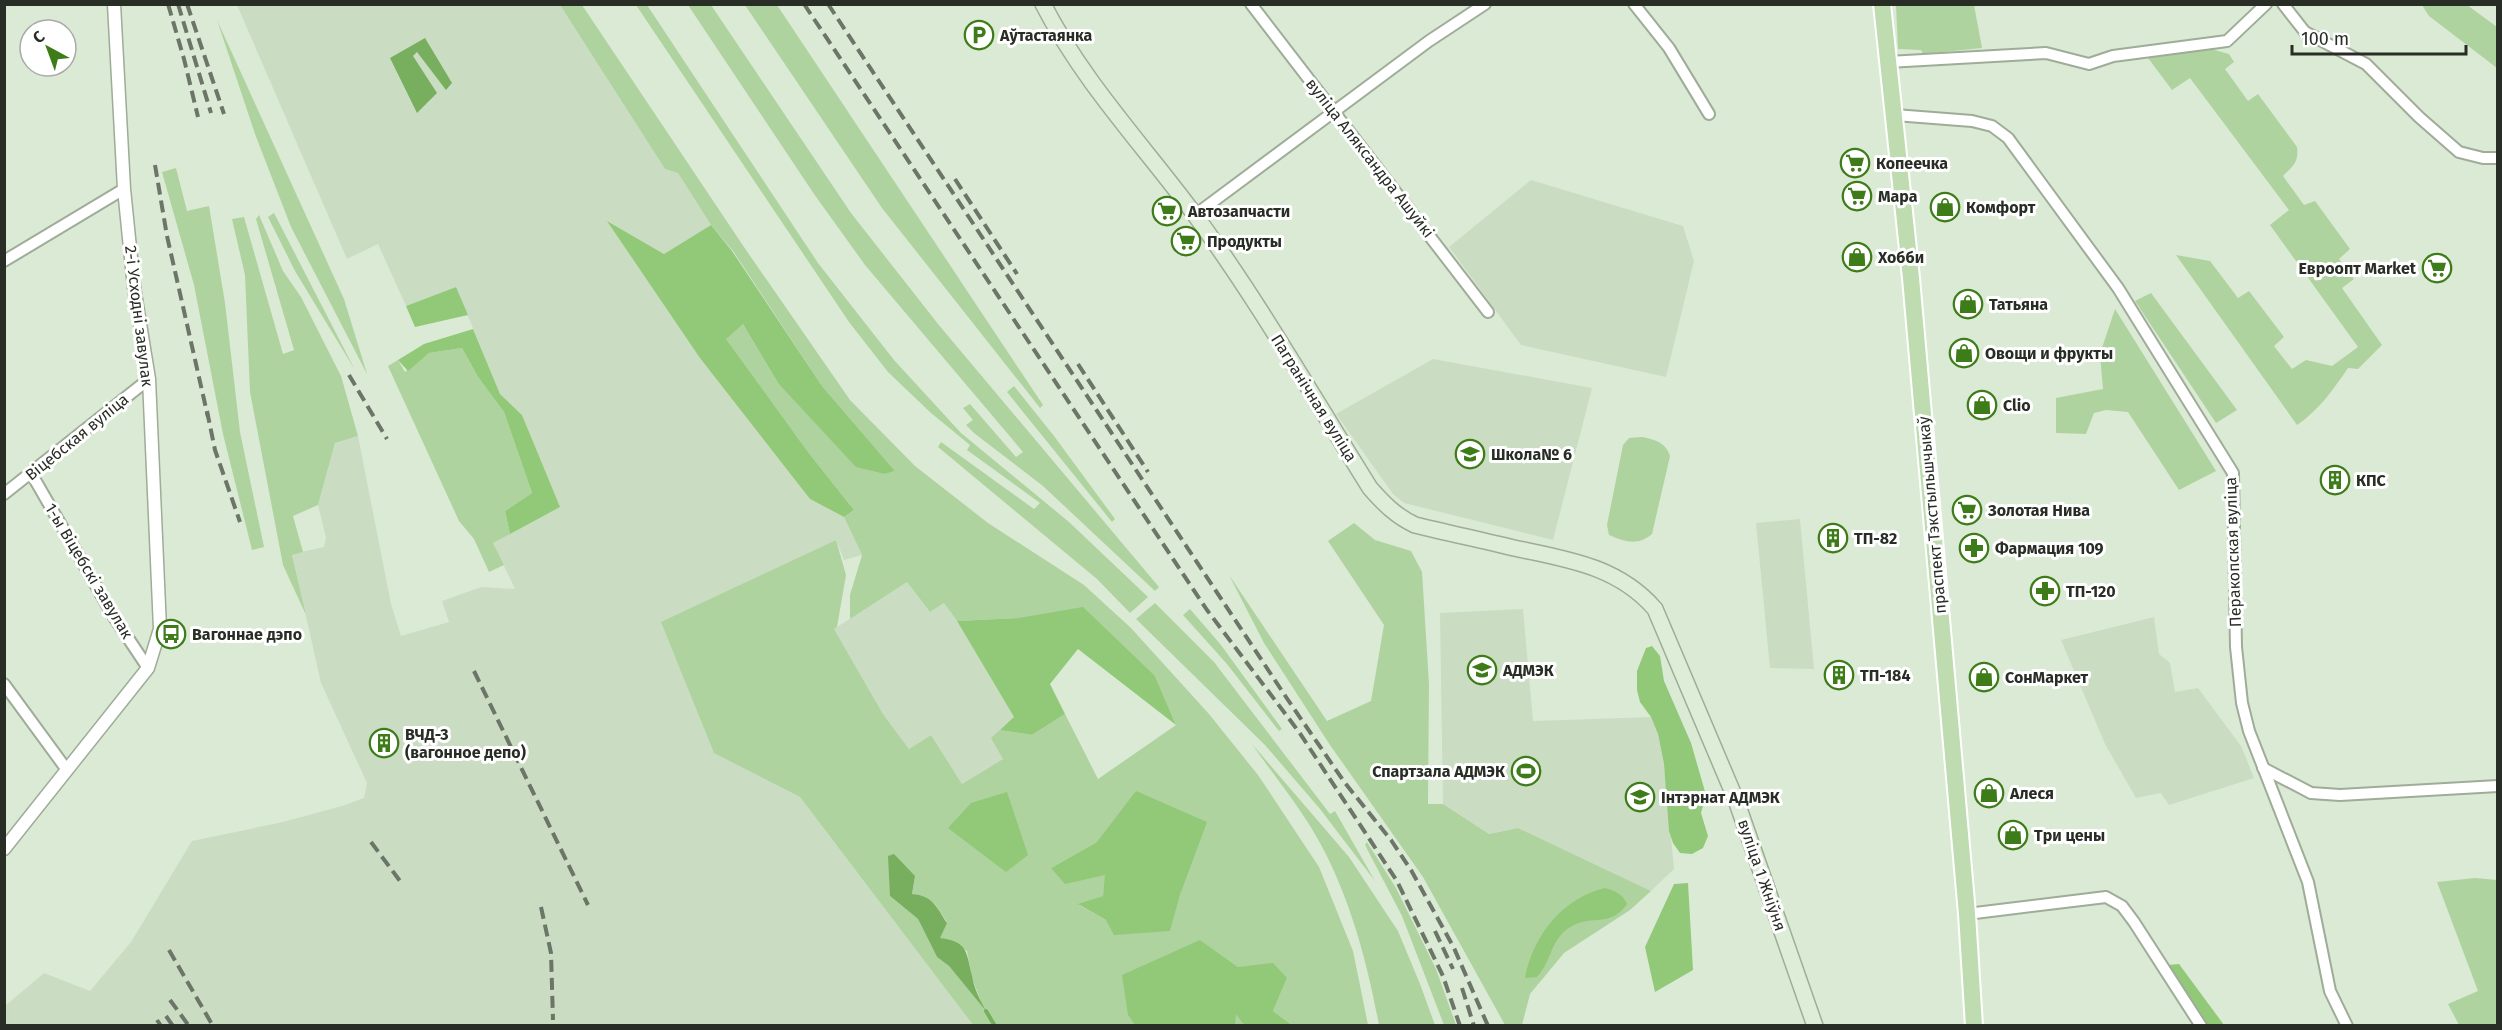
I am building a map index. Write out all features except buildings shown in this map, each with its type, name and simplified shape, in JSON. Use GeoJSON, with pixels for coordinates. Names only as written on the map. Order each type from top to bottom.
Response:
{"type":"FeatureCollection","features":[{"type":"Feature","properties":{"kind":"main road","name":"праспект Тэкстыльшчыкаў"},"geometry":{"type":"LineString","coordinates":[[1882,4],[1895,115],[1967,914],[1974,1026]]}},
{"type":"Feature","properties":{"kind":"main road","name":"Пагранічная вуліца"},"geometry":{"type":"LineString","coordinates":[[1047,6],[1105,101],[1195,215],[1243,285],[1370,488],[1385,506],[1415,525],[1571,560],[1605,571],[1623,580],[1634,587],[1655,609],[1677,659]]}},
{"type":"Feature","properties":{"kind":"main road","name":"вуліца 1 Жніўня"},"geometry":{"type":"LineString","coordinates":[[1677,659],[1736,800],[1815,1026]]}},
{"type":"Feature","properties":{"kind":"street","name":"2-і Усходні завулак"},"geometry":{"type":"LineString","coordinates":[[114,4],[124,189],[134,287],[149,379],[160,629],[148,668]]}},
{"type":"Feature","properties":{"kind":"street","name":"вуліца Аляксандра Ашуйкі"},"geometry":{"type":"LineString","coordinates":[[1251,4],[1488,312]]}},
{"type":"Feature","properties":{"kind":"street"},"geometry":{"type":"LineString","coordinates":[[1195,215],[1429,41],[1485,4]]}},
{"type":"Feature","properties":{"kind":"street"},"geometry":{"type":"LineString","coordinates":[[1634,4],[1669,48],[1709,114]]}},
{"type":"Feature","properties":{"kind":"street"},"geometry":{"type":"LineString","coordinates":[[1888,62],[2046,52],[2089,64],[2113,56],[2227,41],[2266,4]]}},
{"type":"Feature","properties":{"kind":"street"},"geometry":{"type":"LineString","coordinates":[[2283,4],[2305,33],[2366,64],[2419,117],[2459,152],[2483,158],[2498,158]]}},
{"type":"Feature","properties":{"kind":"street","name":"Перакопская вуліца"},"geometry":{"type":"LineString","coordinates":[[1895,115],[1971,121],[1992,126],[2008,138],[2118,288],[2233,473],[2233,558],[2238,679],[2249,732],[2308,882],[2330,991],[2347,1026]]}},
{"type":"Feature","properties":{"kind":"street"},"geometry":{"type":"LineString","coordinates":[[4,261],[124,189]]}},
{"type":"Feature","properties":{"kind":"street","name":"Віцебская вуліца"},"geometry":{"type":"LineString","coordinates":[[4,494],[149,379]]}},
{"type":"Feature","properties":{"kind":"street","name":"1-ы Віцебскі завулак"},"geometry":{"type":"LineString","coordinates":[[31,473],[114,617],[148,668]]}},
{"type":"Feature","properties":{"kind":"street"},"geometry":{"type":"LineString","coordinates":[[4,849],[148,668]]}},
{"type":"Feature","properties":{"kind":"street"},"geometry":{"type":"LineString","coordinates":[[4,684],[68,770]]}},
{"type":"Feature","properties":{"kind":"street"},"geometry":{"type":"LineString","coordinates":[[2263,768],[2311,793],[2340,795],[2498,786]]}},
{"type":"Feature","properties":{"kind":"street"},"geometry":{"type":"LineString","coordinates":[[1967,914],[2106,897],[2122,906],[2134,922],[2201,1026]]}},
{"type":"Feature","properties":{"kind":"shaded area"},"geometry":{"type":"Polygon","coordinates":[[[237,5],[560,5],[665,169],[678,173],[711,225],[664,254],[609,222],[810,499],[844,517],[862,555],[844,560],[836,540],[662,623],[714,752],[800,797],[973,1025],[5,1026],[5,1006],[44,973],[90,991],[131,942],[192,841],[283,822],[364,798],[367,783],[321,683],[292,554],[324,547],[326,538],[318,505],[335,443],[358,436],[391,604],[401,636],[449,622],[442,601],[481,587],[515,589],[493,543],[559,507],[522,415],[500,394],[456,287],[406,306],[378,244],[347,259],[237,5]]]}},
{"type":"Feature","properties":{"kind":"shaded area"},"geometry":{"type":"Polygon","coordinates":[[[560,5],[582,5],[746,250],[850,400],[915,466],[988,523],[1084,585],[1131,628],[1209,714],[1258,775],[1319,867],[1353,951],[1368,1025],[1292,1025],[1273,1011],[1287,978],[1238,967],[1201,941],[1244,1025],[973,1025],[800,797],[714,753],[661,622],[836,540],[846,575],[837,627],[834,629],[883,714],[909,749],[931,735],[962,784],[1003,759],[991,738],[1000,730],[1032,735],[1065,714],[1098,779],[1176,725],[1155,676],[1019,618],[957,621],[944,603],[930,612],[907,582],[850,619],[850,595],[862,555],[844,517],[854,510],[808,452],[725,338],[743,324],[778,383],[885,474],[895,471],[822,386],[733,251],[711,225],[678,173],[665,169],[560,5]],[[1097,842],[1051,868],[1106,874],[1103,896],[1079,905],[1106,920],[1170,930],[1181,892],[1097,842]],[[915,876],[890,896],[918,919],[937,957],[949,966],[983,1007],[972,978],[967,951],[939,938],[947,922],[935,904],[912,894],[915,876]]]}},
{"type":"Feature","properties":{"kind":"shaded area"},"geometry":{"type":"Polygon","coordinates":[[[636,5],[647,5],[818,263],[894,360],[961,433],[1069,522],[1148,597],[1130,613],[1097,579],[938,447],[941,442],[1034,509],[1040,503],[967,450],[970,445],[931,413],[888,372],[849,322],[636,5]]]}},
{"type":"Feature","properties":{"kind":"shaded area"},"geometry":{"type":"Polygon","coordinates":[[[688,5],[711,5],[851,213],[938,324],[1159,587],[1155,591],[1043,486],[966,425],[973,420],[963,408],[970,404],[1016,457],[1023,452],[865,265],[814,194],[688,5]]]}},
{"type":"Feature","properties":{"kind":"shaded area"},"geometry":{"type":"Polygon","coordinates":[[[745,5],[777,5],[1043,405],[1040,408],[882,208],[745,5]]]}},
{"type":"Feature","properties":{"kind":"shaded area"},"geometry":{"type":"Polygon","coordinates":[[[1896,5],[1974,5],[1982,48],[1923,54],[1921,50],[1898,49],[1896,5]]]}},
{"type":"Feature","properties":{"kind":"shaded area"},"geometry":{"type":"Polygon","coordinates":[[[2422,5],[2467,5],[2497,27],[2497,68],[2429,16],[2422,5]]]}},
{"type":"Feature","properties":{"kind":"shaded area"},"geometry":{"type":"Polygon","coordinates":[[[217,20],[344,299],[367,374],[291,227],[255,134],[217,20]]]}},
{"type":"Feature","properties":{"kind":"shaded area"},"geometry":{"type":"Polygon","coordinates":[[[425,38],[452,83],[446,90],[417,52],[413,56],[437,93],[417,113],[390,58],[425,38]]]}},
{"type":"Feature","properties":{"kind":"shaded area"},"geometry":{"type":"Polygon","coordinates":[[[2211,49],[2229,54],[2234,62],[2225,69],[2248,101],[2258,94],[2297,147],[2296,160],[2283,176],[2304,205],[2315,201],[2350,249],[2339,259],[2354,279],[2342,288],[2382,345],[2358,369],[2348,368],[2319,406],[2297,425],[2176,255],[2210,261],[2238,298],[2249,291],[2284,337],[2274,346],[2292,369],[2306,360],[2332,366],[2358,347],[2270,225],[2289,210],[2190,78],[2172,90],[2148,58],[2151,55],[2211,49]]]}},
{"type":"Feature","properties":{"kind":"shaded area"},"geometry":{"type":"Polygon","coordinates":[[[176,168],[187,211],[209,206],[225,303],[240,432],[264,547],[252,550],[223,434],[194,285],[162,172],[176,168]]]}},
{"type":"Feature","properties":{"kind":"shaded area"},"geometry":{"type":"Polygon","coordinates":[[[1531,180],[1683,226],[1694,261],[1666,377],[1521,345],[1449,247],[1531,180]]]}},
{"type":"Feature","properties":{"kind":"shaded area"},"geometry":{"type":"Polygon","coordinates":[[[274,213],[355,370],[295,271],[268,217],[274,213]]]}},
{"type":"Feature","properties":{"kind":"shaded area"},"geometry":{"type":"Polygon","coordinates":[[[259,215],[283,271],[301,297],[341,376],[358,436],[335,443],[318,505],[293,516],[303,552],[292,555],[306,615],[283,565],[250,392],[245,275],[232,219],[244,217],[283,354],[294,350],[256,219],[259,215]]]}},
{"type":"Feature","properties":{"kind":"shaded area"},"geometry":{"type":"Polygon","coordinates":[[[607,221],[664,254],[711,225],[732,251],[822,386],[895,471],[885,474],[856,467],[778,383],[743,324],[726,339],[808,452],[854,510],[844,517],[810,499],[700,358],[607,221]]]}},
{"type":"Feature","properties":{"kind":"shaded area"},"geometry":{"type":"Polygon","coordinates":[[[456,287],[468,315],[415,327],[406,306],[456,287]]]}},
{"type":"Feature","properties":{"kind":"shaded area"},"geometry":{"type":"Polygon","coordinates":[[[2151,293],[2237,410],[2216,423],[2135,301],[2151,293]]]}},
{"type":"Feature","properties":{"kind":"shaded area"},"geometry":{"type":"Polygon","coordinates":[[[2115,309],[2216,471],[2179,490],[2128,412],[2106,410],[2094,413],[2086,434],[2056,433],[2056,398],[2103,389],[2100,354],[2115,309]]]}},
{"type":"Feature","properties":{"kind":"shaded area"},"geometry":{"type":"Polygon","coordinates":[[[473,329],[500,394],[522,415],[560,507],[510,534],[505,511],[532,493],[504,412],[478,377],[462,348],[429,353],[408,371],[398,360],[424,344],[473,329]]]}},
{"type":"Feature","properties":{"kind":"shaded area"},"geometry":{"type":"Polygon","coordinates":[[[462,348],[478,377],[504,412],[532,493],[505,511],[510,534],[493,543],[504,565],[489,572],[474,539],[459,521],[388,366],[398,360],[405,372],[429,353],[462,348]]]}},
{"type":"Feature","properties":{"kind":"shaded area","name":"Школа№ 6"},"geometry":{"type":"Polygon","coordinates":[[[1433,359],[1592,388],[1553,540],[1404,503],[1393,494],[1336,414],[1433,359]]]}},
{"type":"Feature","properties":{"kind":"shaded area"},"geometry":{"type":"Polygon","coordinates":[[[1014,386],[1115,519],[1112,522],[1007,392],[1014,386]]]}},
{"type":"Feature","properties":{"kind":"shaded area"},"geometry":{"type":"Polygon","coordinates":[[[1642,437],[1659,442],[1670,456],[1652,534],[1642,540],[1631,542],[1609,535],[1607,525],[1623,445],[1629,438],[1642,437]]]}},
{"type":"Feature","properties":{"kind":"shaded area"},"geometry":{"type":"Polygon","coordinates":[[[1800,519],[1814,669],[1770,668],[1756,523],[1800,519]]]}},
{"type":"Feature","properties":{"kind":"shaded area"},"geometry":{"type":"Polygon","coordinates":[[[1354,523],[1375,540],[1411,551],[1422,572],[1429,684],[1428,804],[1443,804],[1489,834],[1518,828],[1651,891],[1630,910],[1564,953],[1530,994],[1522,1025],[1505,1025],[1423,877],[1330,745],[1264,643],[1229,575],[1327,721],[1371,701],[1384,625],[1328,541],[1354,523]]]}},
{"type":"Feature","properties":{"kind":"shaded area"},"geometry":{"type":"Polygon","coordinates":[[[907,582],[930,612],[944,603],[1014,717],[1003,759],[962,784],[931,735],[909,749],[883,714],[834,629],[907,582]]]}},
{"type":"Feature","properties":{"kind":"shaded area"},"geometry":{"type":"Polygon","coordinates":[[[1155,603],[1214,662],[1330,814],[1335,811],[1375,881],[1320,809],[1265,745],[1136,619],[1155,603]]]}},
{"type":"Feature","properties":{"kind":"shaded area"},"geometry":{"type":"Polygon","coordinates":[[[1083,607],[1155,676],[1176,725],[1078,649],[1050,684],[1065,714],[1032,735],[1000,730],[1014,717],[957,621],[1019,618],[1083,607]]]}},
{"type":"Feature","properties":{"kind":"shaded area"},"geometry":{"type":"Polygon","coordinates":[[[1190,609],[1221,645],[1282,729],[1279,731],[1227,664],[1183,615],[1190,609]]]}},
{"type":"Feature","properties":{"kind":"shaded area"},"geometry":{"type":"Polygon","coordinates":[[[1523,609],[1533,721],[1651,717],[1658,734],[1664,764],[1674,869],[1651,891],[1518,828],[1489,834],[1443,804],[1440,613],[1523,609]]]}},
{"type":"Feature","properties":{"kind":"shaded area"},"geometry":{"type":"Polygon","coordinates":[[[2154,617],[2159,654],[2170,663],[2175,692],[2198,688],[2241,746],[2254,778],[2169,805],[2161,793],[2136,798],[2105,744],[2061,640],[2154,617]]]}},
{"type":"Feature","properties":{"kind":"shaded area"},"geometry":{"type":"Polygon","coordinates":[[[1652,646],[1660,656],[1664,681],[1691,743],[1706,795],[1701,813],[1708,836],[1703,848],[1692,854],[1680,853],[1673,843],[1669,831],[1664,764],[1658,734],[1651,717],[1640,702],[1637,690],[1637,671],[1646,648],[1652,646]]]}},
{"type":"Feature","properties":{"kind":"shaded area"},"geometry":{"type":"Polygon","coordinates":[[[1252,744],[1349,857],[1398,931],[1435,1025],[1379,1025],[1357,932],[1341,887],[1320,843],[1304,817],[1252,744]]]}},
{"type":"Feature","properties":{"kind":"shaded area"},"geometry":{"type":"Polygon","coordinates":[[[1136,791],[1207,822],[1181,892],[1170,931],[1114,935],[1106,920],[1078,904],[1103,896],[1105,875],[1065,884],[1051,868],[1097,842],[1136,791]]]}},
{"type":"Feature","properties":{"kind":"shaded area"},"geometry":{"type":"Polygon","coordinates":[[[1007,792],[1028,855],[1006,872],[948,828],[971,803],[1007,792]]]}},
{"type":"Feature","properties":{"kind":"shaded area"},"geometry":{"type":"Polygon","coordinates":[[[1367,842],[1396,888],[1436,969],[1456,1025],[1444,1025],[1402,916],[1365,845],[1367,842]]]}},
{"type":"Feature","properties":{"kind":"shaded area"},"geometry":{"type":"Polygon","coordinates":[[[894,854],[915,876],[912,894],[929,900],[937,907],[947,923],[940,938],[956,942],[967,954],[976,989],[986,1011],[949,966],[937,957],[918,919],[890,896],[888,856],[894,854]]]}},
{"type":"Feature","properties":{"kind":"shaded area"},"geometry":{"type":"Polygon","coordinates":[[[2475,878],[2497,880],[2497,1025],[2459,1025],[2448,1004],[2478,991],[2437,882],[2475,878]]]}},
{"type":"Feature","properties":{"kind":"shaded area"},"geometry":{"type":"Polygon","coordinates":[[[1688,883],[1693,970],[1655,992],[1645,947],[1674,884],[1688,883]]]}},
{"type":"Feature","properties":{"kind":"shaded area"},"geometry":{"type":"Polygon","coordinates":[[[1605,888],[1621,895],[1627,904],[1621,911],[1610,918],[1583,922],[1568,929],[1556,941],[1537,977],[1525,978],[1535,947],[1552,921],[1576,900],[1605,888]]]}},
{"type":"Feature","properties":{"kind":"shaded area"},"geometry":{"type":"Polygon","coordinates":[[[1200,940],[1238,967],[1273,963],[1287,978],[1273,1011],[1292,1025],[1244,1025],[1236,1014],[1235,1025],[1135,1025],[1128,1015],[1122,975],[1200,940]]]}},
{"type":"Feature","properties":{"kind":"shaded area"},"geometry":{"type":"Polygon","coordinates":[[[2179,964],[2224,1025],[2207,1025],[2168,965],[2179,964]]]}},
{"type":"Feature","properties":{"kind":"waterway"},"geometry":{"type":"LineString","coordinates":[[986,1011],[995,1026]]}},
{"type":"Feature","properties":{"kind":"railway"},"geometry":{"type":"LineString","coordinates":[[168,4],[198,117]]}},
{"type":"Feature","properties":{"kind":"railway"},"geometry":{"type":"LineString","coordinates":[[178,4],[211,113]]}},
{"type":"Feature","properties":{"kind":"railway"},"geometry":{"type":"LineString","coordinates":[[187,4],[224,114]]}},
{"type":"Feature","properties":{"kind":"railway"},"geometry":{"type":"LineString","coordinates":[[804,4],[1207,610],[1299,732],[1397,881],[1443,976],[1460,1026]]}},
{"type":"Feature","properties":{"kind":"railway"},"geometry":{"type":"LineString","coordinates":[[828,4],[1288,700],[1345,783],[1391,840],[1411,870],[1454,948],[1488,1026]]}},
{"type":"Feature","properties":{"kind":"railway"},"geometry":{"type":"LineString","coordinates":[[155,165],[167,236],[208,417]]}},
{"type":"Feature","properties":{"kind":"railway"},"geometry":{"type":"LineString","coordinates":[[955,179],[1017,274]]}},
{"type":"Feature","properties":{"kind":"railway"},"geometry":{"type":"LineString","coordinates":[[1078,364],[1148,472]]}},
{"type":"Feature","properties":{"kind":"railway"},"geometry":{"type":"LineString","coordinates":[[349,375],[387,439]]}},
{"type":"Feature","properties":{"kind":"railway"},"geometry":{"type":"LineString","coordinates":[[207,411],[215,450],[240,522]]}},
{"type":"Feature","properties":{"kind":"railway"},"geometry":{"type":"LineString","coordinates":[[474,671],[588,905]]}},
{"type":"Feature","properties":{"kind":"railway"},"geometry":{"type":"LineString","coordinates":[[371,842],[400,881]]}},
{"type":"Feature","properties":{"kind":"railway"},"geometry":{"type":"LineString","coordinates":[[541,907],[551,953],[553,1020]]}},
{"type":"Feature","properties":{"kind":"railway"},"geometry":{"type":"LineString","coordinates":[[1435,931],[1453,969]]}},
{"type":"Feature","properties":{"kind":"railway"},"geometry":{"type":"LineString","coordinates":[[169,950],[213,1026]]}},
{"type":"Feature","properties":{"kind":"railway"},"geometry":{"type":"LineString","coordinates":[[1462,988],[1474,1026]]}},
{"type":"Feature","properties":{"kind":"railway"},"geometry":{"type":"LineString","coordinates":[[170,1000],[189,1026]]}},
{"type":"Feature","properties":{"kind":"railway"},"geometry":{"type":"LineString","coordinates":[[166,1016],[173,1026]]}},
{"type":"Feature","properties":{"kind":"railway"},"geometry":{"type":"LineString","coordinates":[[157,1020],[161,1026]]}},
{"type":"Feature","properties":{"kind":"place","name":"Аўтастаянка"},"geometry":{"type":"Point","coordinates":[979,35]}},
{"type":"Feature","properties":{"kind":"place","name":"Копеечка"},"geometry":{"type":"Point","coordinates":[1855,163]}},
{"type":"Feature","properties":{"kind":"place","name":"Мара"},"geometry":{"type":"Point","coordinates":[1857,196]}},
{"type":"Feature","properties":{"kind":"place","name":"Комфорт"},"geometry":{"type":"Point","coordinates":[1945,207]}},
{"type":"Feature","properties":{"kind":"place","name":"Автозапчасти"},"geometry":{"type":"Point","coordinates":[1167,211]}},
{"type":"Feature","properties":{"kind":"place","name":"Продукты"},"geometry":{"type":"Point","coordinates":[1186,241]}},
{"type":"Feature","properties":{"kind":"place","name":"Хобби"},"geometry":{"type":"Point","coordinates":[1857,257]}},
{"type":"Feature","properties":{"kind":"place","name":"Евроопт Market"},"geometry":{"type":"Point","coordinates":[2437,268]}},
{"type":"Feature","properties":{"kind":"place","name":"Татьяна"},"geometry":{"type":"Point","coordinates":[1968,304]}},
{"type":"Feature","properties":{"kind":"place","name":"Овощи и фрукты"},"geometry":{"type":"Point","coordinates":[1964,353]}},
{"type":"Feature","properties":{"kind":"place","name":"Clio"},"geometry":{"type":"Point","coordinates":[1982,405]}},
{"type":"Feature","properties":{"kind":"place","name":"Школа№ 6"},"geometry":{"type":"Point","coordinates":[1470,454]}},
{"type":"Feature","properties":{"kind":"place","name":"КПС"},"geometry":{"type":"Point","coordinates":[2335,480]}},
{"type":"Feature","properties":{"kind":"place","name":"Золотая Нива"},"geometry":{"type":"Point","coordinates":[1967,510]}},
{"type":"Feature","properties":{"kind":"place","name":"ТП-82"},"geometry":{"type":"Point","coordinates":[1833,538]}},
{"type":"Feature","properties":{"kind":"place","name":"Фармация 109"},"geometry":{"type":"Point","coordinates":[1974,548]}},
{"type":"Feature","properties":{"kind":"place","name":"ТП-120"},"geometry":{"type":"Point","coordinates":[2045,591]}},
{"type":"Feature","properties":{"kind":"place","name":"Вагоннае дэпо"},"geometry":{"type":"Point","coordinates":[171,634]}},
{"type":"Feature","properties":{"kind":"place","name":"АДМЭК"},"geometry":{"type":"Point","coordinates":[1482,670]}},
{"type":"Feature","properties":{"kind":"place","name":"ТП-184"},"geometry":{"type":"Point","coordinates":[1839,675]}},
{"type":"Feature","properties":{"kind":"place","name":"СонМаркет"},"geometry":{"type":"Point","coordinates":[1984,677]}},
{"type":"Feature","properties":{"kind":"place","name":"ВЧД-3 (вагонное депо)"},"geometry":{"type":"Point","coordinates":[384,743]}},
{"type":"Feature","properties":{"kind":"place","name":"Спартзала АДМЭК"},"geometry":{"type":"Point","coordinates":[1526,771]}},
{"type":"Feature","properties":{"kind":"place","name":"Алеся"},"geometry":{"type":"Point","coordinates":[1989,793]}},
{"type":"Feature","properties":{"kind":"place","name":"Інтэрнат АДМЭК"},"geometry":{"type":"Point","coordinates":[1640,797]}},
{"type":"Feature","properties":{"kind":"place","name":"Три цены"},"geometry":{"type":"Point","coordinates":[2013,835]}}]}
